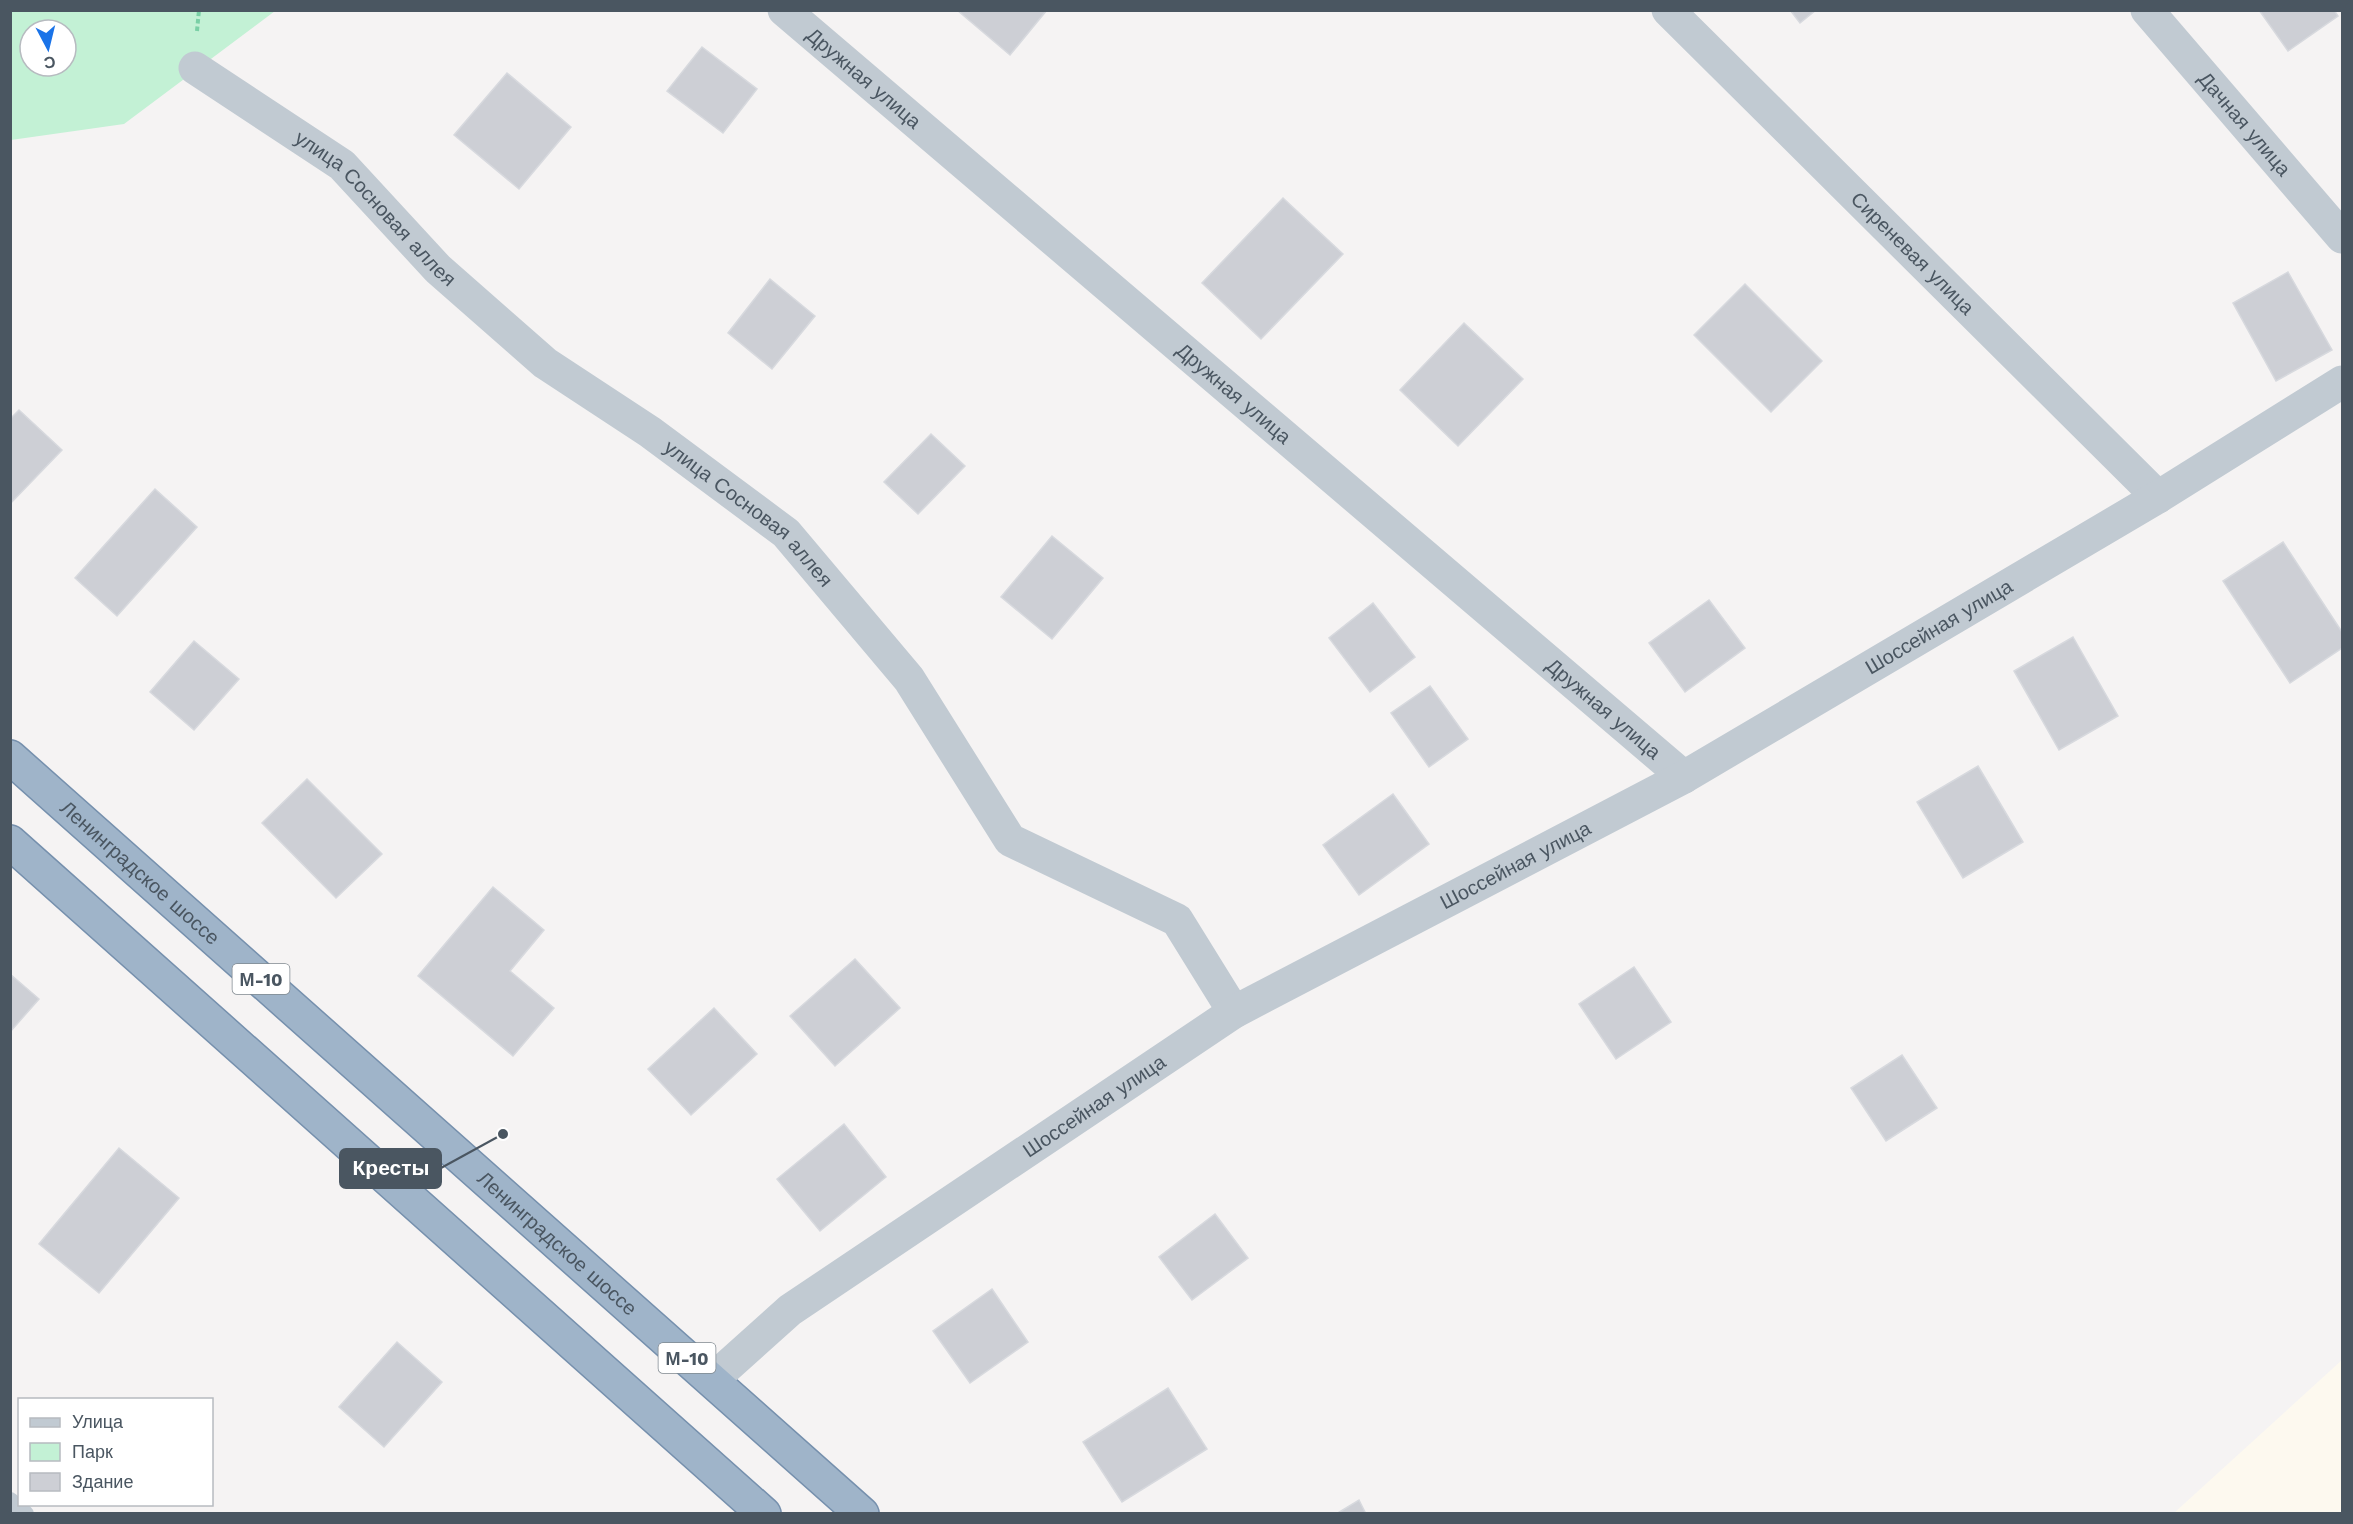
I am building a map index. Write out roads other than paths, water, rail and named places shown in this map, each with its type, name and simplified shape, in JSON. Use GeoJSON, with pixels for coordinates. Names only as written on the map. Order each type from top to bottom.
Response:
{"type":"FeatureCollection","features":[{"type":"Feature","properties":{"kind":"highway","name":"Ленинградское шоссе"},"geometry":{"type":"LineString","coordinates":[[10,758],[862,1514]]}},
{"type":"Feature","properties":{"kind":"highway"},"geometry":{"type":"LineString","coordinates":[[10,842],[764,1514]]}},
{"type":"Feature","properties":{"kind":"street","name":"Дружная улица"},"geometry":{"type":"LineString","coordinates":[[784,10],[1684,777]]}},
{"type":"Feature","properties":{"kind":"street","name":"Сиреневая улица"},"geometry":{"type":"LineString","coordinates":[[1668,10],[2158,497]]}},
{"type":"Feature","properties":{"kind":"street","name":"Дачная улица"},"geometry":{"type":"LineString","coordinates":[[2147,10],[2343,237]]}},
{"type":"Feature","properties":{"kind":"street","name":"улица Сосновая аллея"},"geometry":{"type":"LineString","coordinates":[[195,68],[342,165],[438,269],[544,363],[650,432],[786,533],[909,679],[1011,840],[1177,920],[1234,1012]]}},
{"type":"Feature","properties":{"kind":"street","name":"Шоссейная улица"},"geometry":{"type":"LineString","coordinates":[[712,1380],[790,1310],[1234,1012],[1684,777],[2337,394]]}},
{"type":"Feature","properties":{"kind":"lane"},"geometry":{"type":"LineString","coordinates":[[10,1501],[25,1514]]}},
{"type":"Feature","properties":{"kind":"place","name":"Кресты"},"geometry":{"type":"Point","coordinates":[503,1134]}}]}
